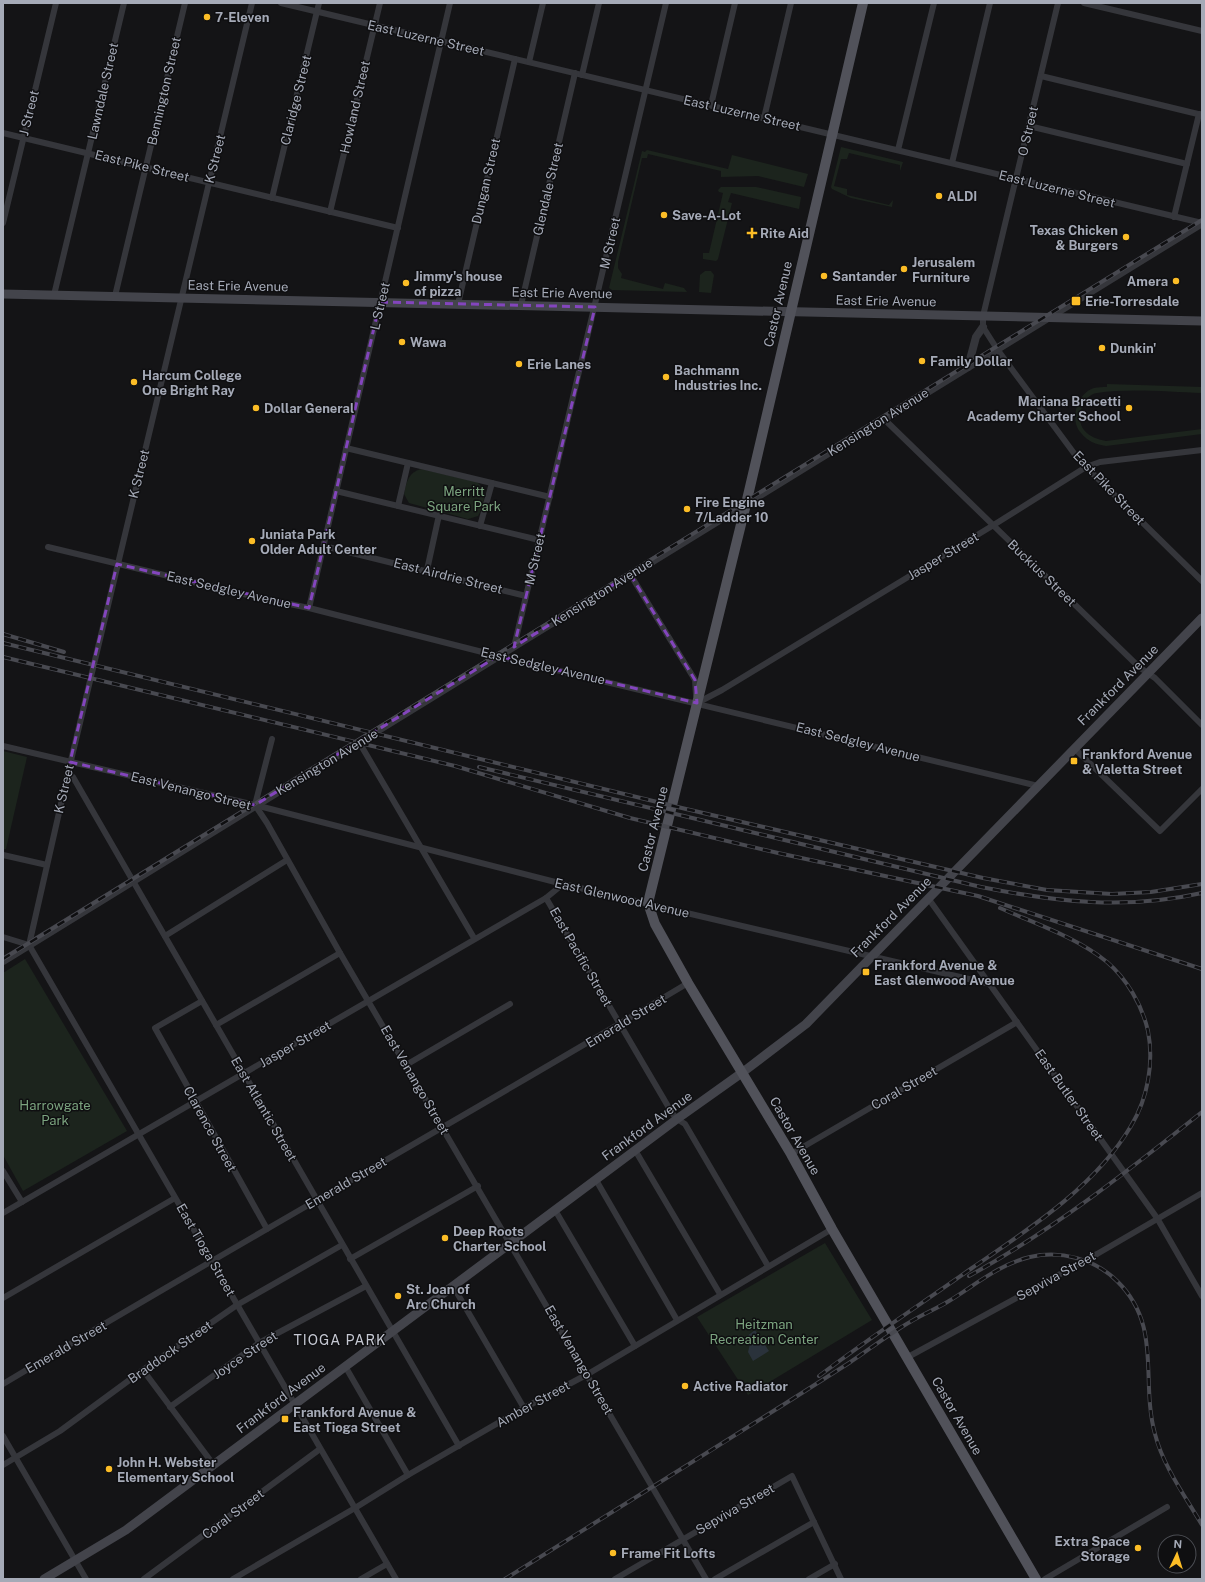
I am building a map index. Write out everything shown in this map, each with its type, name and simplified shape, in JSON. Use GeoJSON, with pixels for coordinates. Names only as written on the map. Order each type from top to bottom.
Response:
{"type":"FeatureCollection","features":[{"type":"Feature","properties":{"kind":"main road","name":"Castor Avenue"},"geometry":{"type":"LineString","coordinates":[[863,3],[789,312],[746,504],[648,903],[655,924],[688,983],[791,1154],[832,1229],[908,1357],[1036,1579]]}},
{"type":"Feature","properties":{"kind":"main road","name":"East Erie Avenue"},"geometry":{"type":"LineString","coordinates":[[3,294],[1202,321]]}},
{"type":"Feature","properties":{"kind":"main road","name":"Frankford Avenue"},"geometry":{"type":"LineString","coordinates":[[44,1579],[126,1530],[806,1024],[870,956],[1202,618]]}},
{"type":"Feature","properties":{"kind":"street","name":"J Street"},"geometry":{"type":"LineString","coordinates":[[3,223],[56,3]]}},
{"type":"Feature","properties":{"kind":"street","name":"Lawndale Street"},"geometry":{"type":"LineString","coordinates":[[54,295],[124,3]]}},
{"type":"Feature","properties":{"kind":"street","name":"Bennington Street"},"geometry":{"type":"LineString","coordinates":[[115,296],[185,3]]}},
{"type":"Feature","properties":{"kind":"street","name":"K Street"},"geometry":{"type":"LineString","coordinates":[[29,945],[70,762],[252,3]]}},
{"type":"Feature","properties":{"kind":"street","name":"East Luzerne Street"},"geometry":{"type":"LineString","coordinates":[[281,3],[1202,223]]}},
{"type":"Feature","properties":{"kind":"street","name":"Claridge Street"},"geometry":{"type":"LineString","coordinates":[[272,198],[320,3]]}},
{"type":"Feature","properties":{"kind":"street","name":"Howland Street"},"geometry":{"type":"LineString","coordinates":[[330,212],[380,3]]}},
{"type":"Feature","properties":{"kind":"street","name":"L Street"},"geometry":{"type":"LineString","coordinates":[[309,608],[450,3]]}},
{"type":"Feature","properties":{"kind":"street"},"geometry":{"type":"LineString","coordinates":[[529,62],[543,3]]}},
{"type":"Feature","properties":{"kind":"street"},"geometry":{"type":"LineString","coordinates":[[582,75],[599,3]]}},
{"type":"Feature","properties":{"kind":"street","name":"M Street"},"geometry":{"type":"LineString","coordinates":[[514,647],[666,3]]}},
{"type":"Feature","properties":{"kind":"street"},"geometry":{"type":"LineString","coordinates":[[711,105],[734,3]]}},
{"type":"Feature","properties":{"kind":"street"},"geometry":{"type":"LineString","coordinates":[[764,118],[791,3]]}},
{"type":"Feature","properties":{"kind":"street"},"geometry":{"type":"LineString","coordinates":[[898,150],[934,3]]}},
{"type":"Feature","properties":{"kind":"street"},"geometry":{"type":"LineString","coordinates":[[952,163],[990,3]]}},
{"type":"Feature","properties":{"kind":"street","name":"O Street"},"geometry":{"type":"LineString","coordinates":[[984,327],[984,316],[1058,3]]}},
{"type":"Feature","properties":{"kind":"street"},"geometry":{"type":"LineString","coordinates":[[1084,3],[1202,31]]}},
{"type":"Feature","properties":{"kind":"street","name":"Dungan Street"},"geometry":{"type":"LineString","coordinates":[[458,304],[515,59]]}},
{"type":"Feature","properties":{"kind":"street","name":"Glendale Street"},"geometry":{"type":"LineString","coordinates":[[521,305],[575,73]]}},
{"type":"Feature","properties":{"kind":"street"},"geometry":{"type":"LineString","coordinates":[[1041,76],[1201,115],[1174,217]]}},
{"type":"Feature","properties":{"kind":"street"},"geometry":{"type":"LineString","coordinates":[[1029,126],[1187,164]]}},
{"type":"Feature","properties":{"kind":"street","name":"East Pike Street"},"geometry":{"type":"LineString","coordinates":[[3,133],[398,228]]}},
{"type":"Feature","properties":{"kind":"street","name":"Kensington Avenue"},"geometry":{"type":"LineString","coordinates":[[3,961],[132,880],[514,647],[630,574],[1202,223]]}},
{"type":"Feature","properties":{"kind":"street"},"geometry":{"type":"LineString","coordinates":[[968,367],[976,338],[984,327],[997,349]]}},
{"type":"Feature","properties":{"kind":"street","name":"East Pike Street"},"geometry":{"type":"LineString","coordinates":[[997,349],[1086,467],[1202,581]]}},
{"type":"Feature","properties":{"kind":"street","name":"Buckius Street"},"geometry":{"type":"LineString","coordinates":[[884,419],[992,526],[1139,667],[1155,678],[1202,725]]}},
{"type":"Feature","properties":{"kind":"street"},"geometry":{"type":"LineString","coordinates":[[346,448],[550,497]]}},
{"type":"Feature","properties":{"kind":"street","name":"Jasper Street"},"geometry":{"type":"LineString","coordinates":[[697,703],[722,690],[992,526],[1086,467],[1100,462],[1202,450]]}},
{"type":"Feature","properties":{"kind":"street"},"geometry":{"type":"LineString","coordinates":[[398,506],[408,463]]}},
{"type":"Feature","properties":{"kind":"street"},"geometry":{"type":"LineString","coordinates":[[480,526],[492,483]]}},
{"type":"Feature","properties":{"kind":"street"},"geometry":{"type":"LineString","coordinates":[[336,491],[539,540]]}},
{"type":"Feature","properties":{"kind":"street"},"geometry":{"type":"LineString","coordinates":[[427,570],[439,516]]}},
{"type":"Feature","properties":{"kind":"street","name":"East Airdrie Street"},"geometry":{"type":"LineString","coordinates":[[324,546],[427,570],[526,596]]}},
{"type":"Feature","properties":{"kind":"street","name":"East Sedgley Avenue"},"geometry":{"type":"LineString","coordinates":[[48,547],[309,608],[498,656],[1038,786]]}},
{"type":"Feature","properties":{"kind":"street"},"geometry":{"type":"LineString","coordinates":[[630,574],[695,680],[697,703]]}},
{"type":"Feature","properties":{"kind":"street"},"geometry":{"type":"LineString","coordinates":[[255,805],[272,739]]}},
{"type":"Feature","properties":{"kind":"street"},"geometry":{"type":"LineString","coordinates":[[359,742],[474,938]]}},
{"type":"Feature","properties":{"kind":"street","name":"East Venango Street"},"geometry":{"type":"LineString","coordinates":[[3,746],[255,805],[267,823],[340,953],[588,1374],[706,1579]]}},
{"type":"Feature","properties":{"kind":"street"},"geometry":{"type":"LineString","coordinates":[[1074,748],[1160,831],[1202,788]]}},
{"type":"Feature","properties":{"kind":"street","name":"East Atlantic Street"},"geometry":{"type":"LineString","coordinates":[[68,773],[73,777],[459,1446]]}},
{"type":"Feature","properties":{"kind":"street","name":"East Glenwood Avenue"},"geometry":{"type":"LineString","coordinates":[[255,805],[563,884],[990,984]]}},
{"type":"Feature","properties":{"kind":"street"},"geometry":{"type":"LineString","coordinates":[[3,855],[47,865]]}},
{"type":"Feature","properties":{"kind":"street"},"geometry":{"type":"LineString","coordinates":[[165,936],[287,860]]}},
{"type":"Feature","properties":{"kind":"street","name":"Jasper Street"},"geometry":{"type":"LineString","coordinates":[[3,1213],[244,1074],[474,938],[546,898],[563,884]]}},
{"type":"Feature","properties":{"kind":"street","name":"East Pacific Street"},"geometry":{"type":"LineString","coordinates":[[546,898],[677,1119],[685,1124],[768,1266]]}},
{"type":"Feature","properties":{"kind":"street","name":"East Butler Street"},"geometry":{"type":"LineString","coordinates":[[928,898],[1156,1218],[1202,1296]]}},
{"type":"Feature","properties":{"kind":"street"},"geometry":{"type":"LineString","coordinates":[[3,937],[29,945]]}},
{"type":"Feature","properties":{"kind":"street","name":"East Tioga Street"},"geometry":{"type":"LineString","coordinates":[[29,945],[396,1579]]}},
{"type":"Feature","properties":{"kind":"street"},"geometry":{"type":"LineString","coordinates":[[216,1025],[340,953]]}},
{"type":"Feature","properties":{"kind":"street","name":"Emerald Street"},"geometry":{"type":"LineString","coordinates":[[3,1384],[371,1168],[444,1128],[688,983]]}},
{"type":"Feature","properties":{"kind":"street","name":"Clarence Street"},"geometry":{"type":"LineString","coordinates":[[202,1001],[155,1028],[266,1229]]}},
{"type":"Feature","properties":{"kind":"street"},"geometry":{"type":"LineString","coordinates":[[406,1065],[510,1004]]}},
{"type":"Feature","properties":{"kind":"street","name":"Coral Street"},"geometry":{"type":"LineString","coordinates":[[791,1154],[1017,1022]]}},
{"type":"Feature","properties":{"kind":"street"},"geometry":{"type":"LineString","coordinates":[[635,1150],[720,1294]]}},
{"type":"Feature","properties":{"kind":"street"},"geometry":{"type":"LineString","coordinates":[[3,1171],[22,1202]]}},
{"type":"Feature","properties":{"kind":"street"},"geometry":{"type":"LineString","coordinates":[[596,1180],[677,1320]]}},
{"type":"Feature","properties":{"kind":"street"},"geometry":{"type":"LineString","coordinates":[[350,1259],[478,1186]]}},
{"type":"Feature","properties":{"kind":"street","name":"Sepviva Street"},"geometry":{"type":"LineString","coordinates":[[908,1357],[1097,1254],[1156,1218],[1202,1193]]}},
{"type":"Feature","properties":{"kind":"street"},"geometry":{"type":"LineString","coordinates":[[3,1298],[176,1198]]}},
{"type":"Feature","properties":{"kind":"street"},"geometry":{"type":"LineString","coordinates":[[555,1210],[635,1346]]}},
{"type":"Feature","properties":{"kind":"street","name":"Amber Street"},"geometry":{"type":"LineString","coordinates":[[233,1579],[524,1408],[588,1374],[720,1294],[832,1229]]}},
{"type":"Feature","properties":{"kind":"street","name":"Braddock Street"},"geometry":{"type":"LineString","coordinates":[[3,1465],[60,1431],[143,1370],[237,1305],[342,1245]]}},
{"type":"Feature","properties":{"kind":"street","name":"Joyce Street"},"geometry":{"type":"LineString","coordinates":[[170,1407],[259,1343],[366,1286]]}},
{"type":"Feature","properties":{"kind":"street"},"geometry":{"type":"LineString","coordinates":[[454,1286],[524,1408]]}},
{"type":"Feature","properties":{"kind":"street"},"geometry":{"type":"LineString","coordinates":[[345,1366],[408,1475]]}},
{"type":"Feature","properties":{"kind":"street"},"geometry":{"type":"LineString","coordinates":[[143,1370],[213,1464]]}},
{"type":"Feature","properties":{"kind":"street"},"geometry":{"type":"LineString","coordinates":[[3,1436],[86,1579]]}},
{"type":"Feature","properties":{"kind":"street","name":"Coral Street"},"geometry":{"type":"LineString","coordinates":[[144,1579],[320,1449]]}},
{"type":"Feature","properties":{"kind":"street","name":"Sepviva Street"},"geometry":{"type":"LineString","coordinates":[[615,1579],[792,1476],[814,1522]]}},
{"type":"Feature","properties":{"kind":"street"},"geometry":{"type":"LineString","coordinates":[[1045,1579],[1167,1507]]}},
{"type":"Feature","properties":{"kind":"street"},"geometry":{"type":"LineString","coordinates":[[715,1579],[814,1522],[841,1579]]}},
{"type":"Feature","properties":{"kind":"street"},"geometry":{"type":"LineString","coordinates":[[361,1579],[387,1564]]}},
{"type":"Feature","properties":{"kind":"street"},"geometry":{"type":"LineString","coordinates":[[809,1579],[835,1564]]}},
{"type":"Feature","properties":{"kind":"highlighted area"},"geometry":{"type":"Polygon","coordinates":[[[380,302],[595,307],[514,647],[630,574],[695,680],[697,703],[498,656],[255,805],[70,762],[117,564],[309,608],[380,302]]]}},
{"type":"Feature","properties":{"kind":"green space"},"geometry":{"type":"Polygon","coordinates":[[[841,147],[903,162],[900,171],[900,165],[849,153],[847,159],[841,159],[834,186],[847,189],[847,195],[889,205],[893,200],[892,207],[851,198],[832,189],[831,187],[841,147]]]}},
{"type":"Feature","properties":{"kind":"green space"},"geometry":{"type":"Polygon","coordinates":[[[647,150],[728,169],[732,155],[808,174],[804,187],[758,176],[721,177],[721,171],[648,154],[647,158],[642,158],[618,262],[618,268],[622,274],[621,278],[663,289],[665,283],[684,288],[687,292],[612,290],[609,288],[642,151],[645,152],[647,150]]]}},
{"type":"Feature","properties":{"kind":"green space"},"geometry":{"type":"Polygon","coordinates":[[[721,187],[756,187],[801,197],[799,209],[731,193],[728,202],[732,203],[718,259],[716,261],[703,259],[703,253],[709,253],[723,193],[719,192],[718,190],[721,187]]]}},
{"type":"Feature","properties":{"kind":"green space"},"geometry":{"type":"Polygon","coordinates":[[[705,271],[711,271],[714,275],[711,293],[699,292],[700,275],[705,271]]]}},
{"type":"Feature","properties":{"kind":"green space"},"geometry":{"type":"Polygon","coordinates":[[[1107,384],[1202,387],[1202,393],[1136,391],[1097,393],[1087,398],[1080,414],[1081,425],[1091,436],[1106,441],[1202,429],[1202,434],[1106,446],[1089,441],[1077,428],[1075,414],[1079,401],[1088,391],[1096,388],[1107,387],[1107,384]]]}},
{"type":"Feature","properties":{"kind":"green space","name":"Merritt Square Park"},"geometry":{"type":"Polygon","coordinates":[[[421,469],[477,482],[484,494],[482,507],[478,516],[468,519],[409,503],[404,494],[407,482],[414,472],[421,469]]]}},
{"type":"Feature","properties":{"kind":"green space"},"geometry":{"type":"Polygon","coordinates":[[[3,751],[27,757],[6,849],[3,849],[3,751]]]}},
{"type":"Feature","properties":{"kind":"green space","name":"Harrowgate Park"},"geometry":{"type":"Polygon","coordinates":[[[25,959],[127,1131],[23,1191],[3,1155],[3,973],[25,959]]]}},
{"type":"Feature","properties":{"kind":"green space","name":"Heitzman Recreation Center"},"geometry":{"type":"Polygon","coordinates":[[[825,1243],[872,1320],[748,1395],[697,1317],[825,1243]]]}},
{"type":"Feature","properties":{"kind":"shaded area"},"geometry":{"type":"Polygon","coordinates":[[[755,1330],[769,1351],[753,1361],[748,1352],[750,1344],[746,1337],[755,1330]]]}},
{"type":"Feature","properties":{"kind":"railway"},"geometry":{"type":"LineString","coordinates":[[3,959],[1202,220]]}},
{"type":"Feature","properties":{"kind":"railway"},"geometry":{"type":"LineString","coordinates":[[3,634],[64,652]]}},
{"type":"Feature","properties":{"kind":"railway"},"geometry":{"type":"LineString","coordinates":[[3,643],[686,809],[983,878],[1047,890],[1112,894],[1151,892],[1202,884]]}},
{"type":"Feature","properties":{"kind":"railway"},"geometry":{"type":"LineString","coordinates":[[3,657],[455,766],[630,818],[778,853],[978,896],[1202,969]]}},
{"type":"Feature","properties":{"kind":"railway"},"geometry":{"type":"LineString","coordinates":[[479,767],[981,887],[1037,897],[1118,903],[1174,898],[1202,893]]}},
{"type":"Feature","properties":{"kind":"railway"},"geometry":{"type":"LineString","coordinates":[[819,1376],[1016,1238],[1059,1205],[1080,1187],[1116,1148],[1131,1126],[1142,1104],[1150,1067],[1150,1043],[1142,1012],[1127,984],[1107,962],[1082,945],[1000,908]]}},
{"type":"Feature","properties":{"kind":"railway"},"geometry":{"type":"LineString","coordinates":[[969,1276],[1030,1239],[1089,1199],[1202,1112]]}},
{"type":"Feature","properties":{"kind":"railway"},"geometry":{"type":"LineString","coordinates":[[505,1579],[849,1363],[915,1319],[939,1307],[998,1270],[1019,1260],[1042,1255],[1065,1256],[1088,1262],[1108,1273],[1117,1281],[1131,1298],[1140,1316],[1145,1335],[1148,1354],[1151,1413],[1155,1434],[1163,1458],[1202,1525]]}},
{"type":"Feature","properties":{"kind":"place","name":"7-Eleven"},"geometry":{"type":"Point","coordinates":[207,17]}},
{"type":"Feature","properties":{"kind":"place","name":"ALDI"},"geometry":{"type":"Point","coordinates":[939,196]}},
{"type":"Feature","properties":{"kind":"place","name":"Save-A-Lot"},"geometry":{"type":"Point","coordinates":[664,215]}},
{"type":"Feature","properties":{"kind":"place","name":"Rite Aid"},"geometry":{"type":"Point","coordinates":[752,233]}},
{"type":"Feature","properties":{"kind":"place","name":"Texas Chicken & Burgers"},"geometry":{"type":"Point","coordinates":[1126,237]}},
{"type":"Feature","properties":{"kind":"place","name":"Jerusalem Furniture"},"geometry":{"type":"Point","coordinates":[904,269]}},
{"type":"Feature","properties":{"kind":"place","name":"Santander"},"geometry":{"type":"Point","coordinates":[824,276]}},
{"type":"Feature","properties":{"kind":"place","name":"Amera"},"geometry":{"type":"Point","coordinates":[1176,281]}},
{"type":"Feature","properties":{"kind":"place","name":"Jimmy's house of pizza"},"geometry":{"type":"Point","coordinates":[406,283]}},
{"type":"Feature","properties":{"kind":"place","name":"Erie-Torresdale"},"geometry":{"type":"Point","coordinates":[1076,301]}},
{"type":"Feature","properties":{"kind":"place","name":"Wawa"},"geometry":{"type":"Point","coordinates":[402,342]}},
{"type":"Feature","properties":{"kind":"place","name":"Dunkin'"},"geometry":{"type":"Point","coordinates":[1102,348]}},
{"type":"Feature","properties":{"kind":"place","name":"Family Dollar"},"geometry":{"type":"Point","coordinates":[922,361]}},
{"type":"Feature","properties":{"kind":"place","name":"Erie Lanes"},"geometry":{"type":"Point","coordinates":[519,364]}},
{"type":"Feature","properties":{"kind":"place","name":"Bachmann Industries Inc."},"geometry":{"type":"Point","coordinates":[666,377]}},
{"type":"Feature","properties":{"kind":"place","name":"Harcum College One Bright Ray"},"geometry":{"type":"Point","coordinates":[134,382]}},
{"type":"Feature","properties":{"kind":"place","name":"Dollar General"},"geometry":{"type":"Point","coordinates":[256,408]}},
{"type":"Feature","properties":{"kind":"place","name":"Mariana Bracetti Academy Charter School"},"geometry":{"type":"Point","coordinates":[1129,408]}},
{"type":"Feature","properties":{"kind":"place","name":"Fire Engine 7/Ladder 10"},"geometry":{"type":"Point","coordinates":[687,509]}},
{"type":"Feature","properties":{"kind":"place","name":"Juniata Park Older Adult Center"},"geometry":{"type":"Point","coordinates":[252,541]}},
{"type":"Feature","properties":{"kind":"place","name":"Frankford Avenue & Valetta Street"},"geometry":{"type":"Point","coordinates":[1074,761]}},
{"type":"Feature","properties":{"kind":"place","name":"Frankford Avenue & East Glenwood Avenue"},"geometry":{"type":"Point","coordinates":[866,972]}},
{"type":"Feature","properties":{"kind":"place","name":"Deep Roots Charter School"},"geometry":{"type":"Point","coordinates":[445,1238]}},
{"type":"Feature","properties":{"kind":"place","name":"St. Joan of Arc Church"},"geometry":{"type":"Point","coordinates":[398,1296]}},
{"type":"Feature","properties":{"kind":"place","name":"Active Radiator"},"geometry":{"type":"Point","coordinates":[685,1386]}},
{"type":"Feature","properties":{"kind":"place","name":"Frankford Avenue & East Tioga Street"},"geometry":{"type":"Point","coordinates":[285,1419]}},
{"type":"Feature","properties":{"kind":"place","name":"John H. Webster Elementary School"},"geometry":{"type":"Point","coordinates":[109,1469]}},
{"type":"Feature","properties":{"kind":"place","name":"Extra Space Storage"},"geometry":{"type":"Point","coordinates":[1138,1548]}},
{"type":"Feature","properties":{"kind":"place","name":"Frame Fit Lofts"},"geometry":{"type":"Point","coordinates":[613,1553]}},
{"type":"Feature","properties":{"kind":"district","name":"TIOGA PARK"},"geometry":{"type":"Point","coordinates":[340,1340]}}]}
